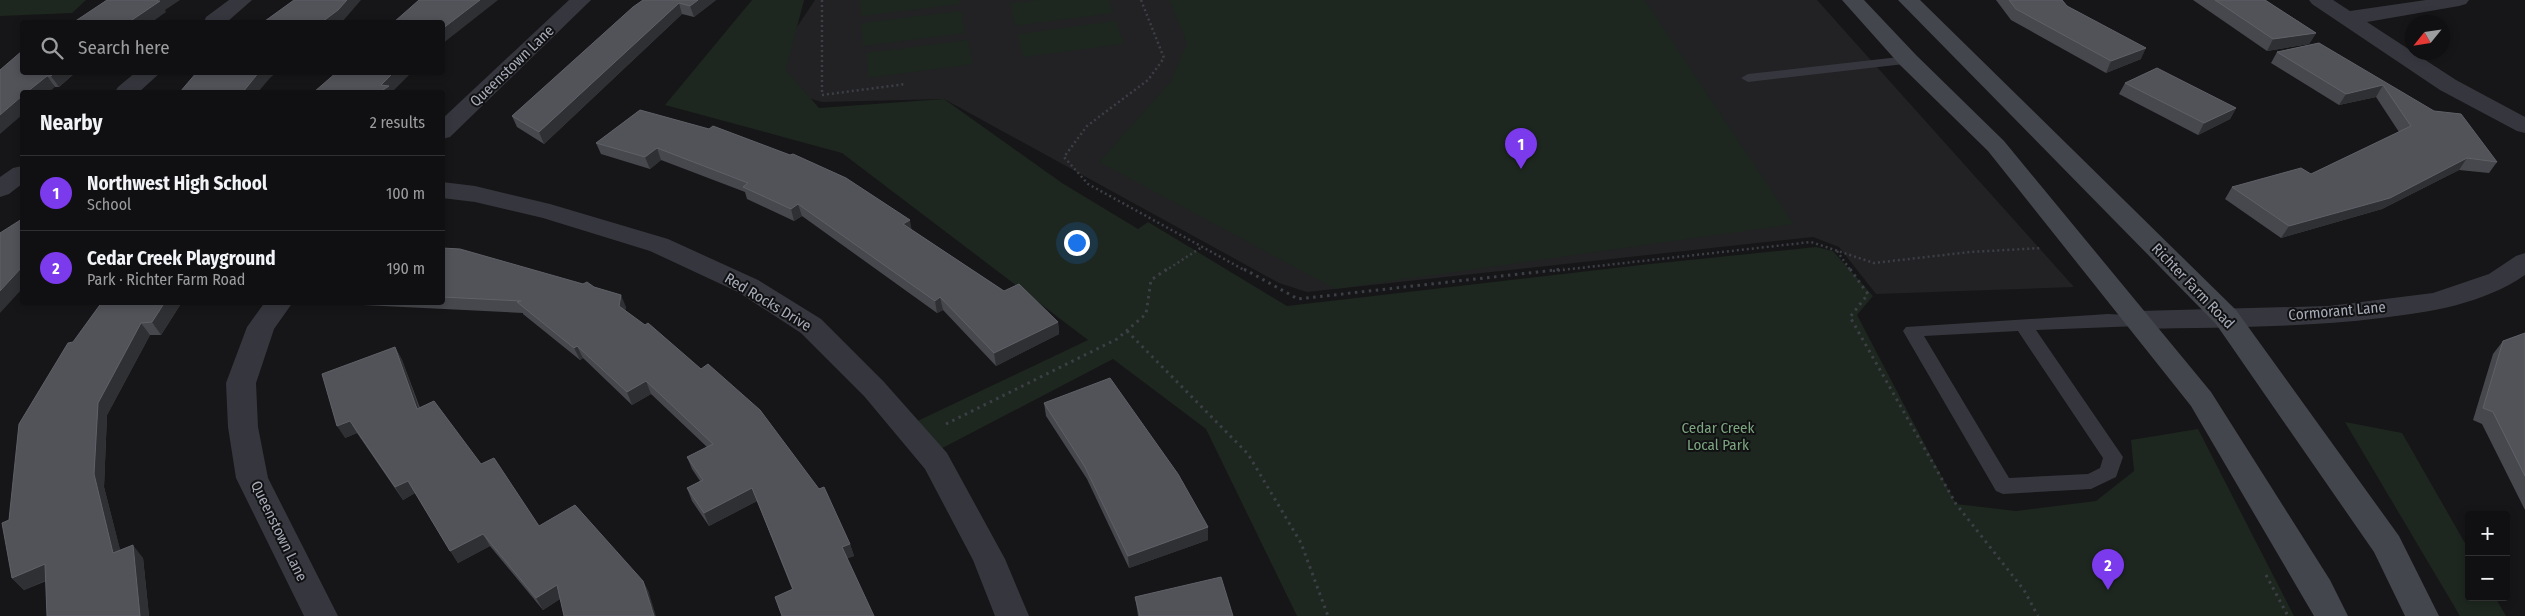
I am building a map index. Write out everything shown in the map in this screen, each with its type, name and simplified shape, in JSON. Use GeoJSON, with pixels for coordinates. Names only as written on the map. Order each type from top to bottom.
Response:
{"type":"FeatureCollection","features":[{"type":"Feature","properties":{"kind":"main road"},"geometry":{"type":"LineString","coordinates":[[1852,0],[1908,60],[1996,146],[2201,398],[2318,590],[2331,616]]}},
{"type":"Feature","properties":{"kind":"main road","name":"Richter Farm Road"},"geometry":{"type":"LineString","coordinates":[[1908,0],[2226,317],[2387,545],[2422,616]]}},
{"type":"Feature","properties":{"kind":"street"},"geometry":{"type":"LineString","coordinates":[[217,20],[242,0]]}},
{"type":"Feature","properties":{"kind":"street","name":"Queenstown Lane"},"geometry":{"type":"LineString","coordinates":[[445,129],[581,0]]}},
{"type":"Feature","properties":{"kind":"street"},"geometry":{"type":"LineString","coordinates":[[2319,0],[2448,85],[2525,126]]}},
{"type":"Feature","properties":{"kind":"street"},"geometry":{"type":"LineString","coordinates":[[2346,18],[2396,12],[2459,0]]}},
{"type":"Feature","properties":{"kind":"street"},"geometry":{"type":"LineString","coordinates":[[128,90],[146,75]]}},
{"type":"Feature","properties":{"kind":"street"},"geometry":{"type":"LineString","coordinates":[[0,189],[20,174]]}},
{"type":"Feature","properties":{"kind":"street","name":"Red Rocks Drive"},"geometry":{"type":"LineString","coordinates":[[445,190],[474,194],[550,212],[659,245],[748,286],[811,326],[874,389],[936,460],[989,559],[1012,616]]}},
{"type":"Feature","properties":{"kind":"street","name":"Cormorant Lane"},"geometry":{"type":"LineString","coordinates":[[2139,320],[2329,314],[2436,302],[2499,280],[2525,262]]}},
{"type":"Feature","properties":{"kind":"street","name":"Queenstown Lane"},"geometry":{"type":"LineString","coordinates":[[278,305],[261,326],[241,383],[243,427],[252,478],[321,616]]}},
{"type":"Feature","properties":{"kind":"lane"},"geometry":{"type":"LineString","coordinates":[[1748,78],[1908,60]]}},
{"type":"Feature","properties":{"kind":"lane"},"geometry":{"type":"LineString","coordinates":[[2024,326],[2102,438],[2113,457],[2109,472],[2091,481],[2002,486],[1912,332],[2024,326],[2139,320]]}},
{"type":"Feature","properties":{"kind":"path"},"geometry":{"type":"LineString","coordinates":[[822,0],[822,95],[906,84]]}},
{"type":"Feature","properties":{"kind":"path"},"geometry":{"type":"LineString","coordinates":[[1140,0],[1164,58],[1148,80],[1087,126],[1064,158],[1088,184],[1298,300],[1811,242],[1874,263],[1970,252],[2043,248]]}},
{"type":"Feature","properties":{"kind":"path"},"geometry":{"type":"LineString","coordinates":[[917,438],[1117,339],[1146,314],[1151,280],[1202,247]]}},
{"type":"Feature","properties":{"kind":"path"},"geometry":{"type":"LineString","coordinates":[[1835,250],[1868,294],[1850,317],[1956,504],[2024,590],[2038,616]]}},
{"type":"Feature","properties":{"kind":"path"},"geometry":{"type":"LineString","coordinates":[[1127,331],[1248,454],[1301,543],[1328,616]]}},
{"type":"Feature","properties":{"kind":"shaded area"},"geometry":{"type":"Polygon","coordinates":[[[815,0],[1817,0],[2074,287],[1876,294],[1839,247],[1813,237],[1307,292],[1279,283],[944,99],[822,102],[759,84],[815,0]]]}},
{"type":"Feature","properties":{"kind":"green space"},"geometry":{"type":"Polygon","coordinates":[[[0,0],[86,0],[72,13],[0,16],[0,0]]]}},
{"type":"Feature","properties":{"kind":"green space","name":"Cedar Creek Local Park"},"geometry":{"type":"Polygon","coordinates":[[[752,0],[804,0],[786,70],[819,108],[944,99],[1062,183],[1138,229],[1148,222],[1287,306],[1641,265],[1816,247],[1833,251],[1873,296],[1857,315],[1956,504],[2016,511],[2096,501],[2134,471],[2131,440],[2198,429],[2294,616],[1297,616],[1206,429],[1113,359],[931,454],[907,426],[1088,340],[842,153],[665,105],[752,0]]]}},
{"type":"Feature","properties":{"kind":"green space"},"geometry":{"type":"Polygon","coordinates":[[[860,0],[959,0],[960,4],[861,16],[860,0]]]}},
{"type":"Feature","properties":{"kind":"green space"},"geometry":{"type":"Polygon","coordinates":[[[1039,0],[1109,0],[1113,13],[1015,26],[1010,3],[1039,0]]]}},
{"type":"Feature","properties":{"kind":"green space"},"geometry":{"type":"Polygon","coordinates":[[[1169,0],[1645,0],[1794,224],[1335,289],[1099,162],[1171,81],[1187,43],[1169,0]]]}},
{"type":"Feature","properties":{"kind":"green space"},"geometry":{"type":"Polygon","coordinates":[[[961,11],[965,33],[863,46],[861,23],[961,11]]]}},
{"type":"Feature","properties":{"kind":"green space"},"geometry":{"type":"Polygon","coordinates":[[[1116,21],[1124,44],[1023,57],[1018,34],[1116,21]]]}},
{"type":"Feature","properties":{"kind":"green space"},"geometry":{"type":"Polygon","coordinates":[[[968,40],[973,64],[868,78],[866,53],[968,40]]]}},
{"type":"Feature","properties":{"kind":"green space"},"geometry":{"type":"Polygon","coordinates":[[[2345,422],[2402,433],[2465,543],[2465,601],[2497,601],[2506,616],[2460,616],[2345,422]]]}},
{"type":"Feature","properties":{"kind":"building"},"geometry":{"type":"Polygon","coordinates":[[[107,0],[160,1],[132,20],[77,20],[107,0]]]}},
{"type":"Feature","properties":{"kind":"building"},"geometry":{"type":"Polygon","coordinates":[[[294,0],[347,0],[325,20],[266,20],[294,0]]]}},
{"type":"Feature","properties":{"kind":"building"},"geometry":{"type":"Polygon","coordinates":[[[419,0],[480,0],[445,27],[445,20],[396,20],[419,0]]]}},
{"type":"Feature","properties":{"kind":"building"},"geometry":{"type":"Polygon","coordinates":[[[643,0],[698,0],[690,6],[679,3],[539,132],[512,116],[633,7],[643,0]]]}},
{"type":"Feature","properties":{"kind":"building"},"geometry":{"type":"Polygon","coordinates":[[[2009,0],[2062,0],[2067,6],[2146,48],[2111,61],[2016,9],[2009,0]]]}},
{"type":"Feature","properties":{"kind":"building"},"geometry":{"type":"Polygon","coordinates":[[[2215,0],[2265,0],[2316,33],[2273,39],[2215,0]]]}},
{"type":"Feature","properties":{"kind":"building"},"geometry":{"type":"Polygon","coordinates":[[[2319,43],[2434,111],[2461,114],[2497,162],[2467,158],[2390,198],[2289,226],[2232,187],[2301,168],[2311,174],[2411,126],[2383,85],[2346,94],[2277,52],[2319,43]]]}},
{"type":"Feature","properties":{"kind":"building"},"geometry":{"type":"Polygon","coordinates":[[[20,53],[20,75],[52,75],[47,76],[30,90],[20,90],[20,98],[0,115],[0,70],[20,53]]]}},
{"type":"Feature","properties":{"kind":"building"},"geometry":{"type":"Polygon","coordinates":[[[2157,68],[2236,108],[2204,123],[2125,83],[2157,68]]]}},
{"type":"Feature","properties":{"kind":"building"},"geometry":{"type":"Polygon","coordinates":[[[194,75],[257,75],[245,90],[182,90],[194,75]]]}},
{"type":"Feature","properties":{"kind":"building"},"geometry":{"type":"Polygon","coordinates":[[[334,75],[391,75],[381,85],[389,86],[383,90],[316,90],[334,75]]]}},
{"type":"Feature","properties":{"kind":"building"},"geometry":{"type":"Polygon","coordinates":[[[640,110],[709,129],[713,126],[790,155],[793,154],[846,178],[910,220],[903,224],[1004,291],[1019,284],[1058,322],[994,353],[940,297],[935,301],[798,204],[791,209],[743,187],[748,183],[657,148],[645,157],[596,143],[640,110]]]}},
{"type":"Feature","properties":{"kind":"building"},"geometry":{"type":"Polygon","coordinates":[[[20,220],[20,269],[0,291],[0,233],[20,220]]]}},
{"type":"Feature","properties":{"kind":"building"},"geometry":{"type":"Polygon","coordinates":[[[445,248],[460,249],[583,284],[587,282],[594,287],[621,295],[619,306],[645,325],[648,323],[701,369],[708,364],[760,410],[819,489],[824,487],[850,544],[842,547],[874,616],[782,616],[775,597],[793,589],[752,488],[704,513],[687,488],[703,480],[687,457],[713,444],[646,381],[627,392],[577,346],[574,348],[517,302],[521,301],[445,297],[445,248]]]}},
{"type":"Feature","properties":{"kind":"building"},"geometry":{"type":"Polygon","coordinates":[[[100,305],[163,305],[152,322],[141,323],[98,403],[94,474],[113,553],[133,545],[140,616],[47,616],[45,564],[12,578],[2,523],[9,520],[19,424],[68,343],[73,342],[100,305]]]}},
{"type":"Feature","properties":{"kind":"building"},"geometry":{"type":"Polygon","coordinates":[[[2525,333],[2525,476],[2493,412],[2483,408],[2503,341],[2525,333]]]}},
{"type":"Feature","properties":{"kind":"building"},"geometry":{"type":"Polygon","coordinates":[[[395,347],[417,409],[434,401],[481,464],[494,458],[539,526],[575,505],[643,581],[654,616],[564,616],[557,585],[536,598],[483,534],[450,551],[408,481],[395,487],[350,421],[337,426],[322,374],[395,347]]]}},
{"type":"Feature","properties":{"kind":"building"},"geometry":{"type":"Polygon","coordinates":[[[1110,378],[1178,474],[1208,527],[1128,556],[1085,467],[1044,403],[1110,378]]]}},
{"type":"Feature","properties":{"kind":"building"},"geometry":{"type":"Polygon","coordinates":[[[1221,577],[1233,616],[1140,616],[1135,597],[1221,577]]]}},
{"type":"Feature","properties":{"kind":"place","name":"Northwest High School"},"geometry":{"type":"Point","coordinates":[1521,169]}},
{"type":"Feature","properties":{"kind":"place","name":"Cedar Creek Playground"},"geometry":{"type":"Point","coordinates":[2108,590]}}]}
